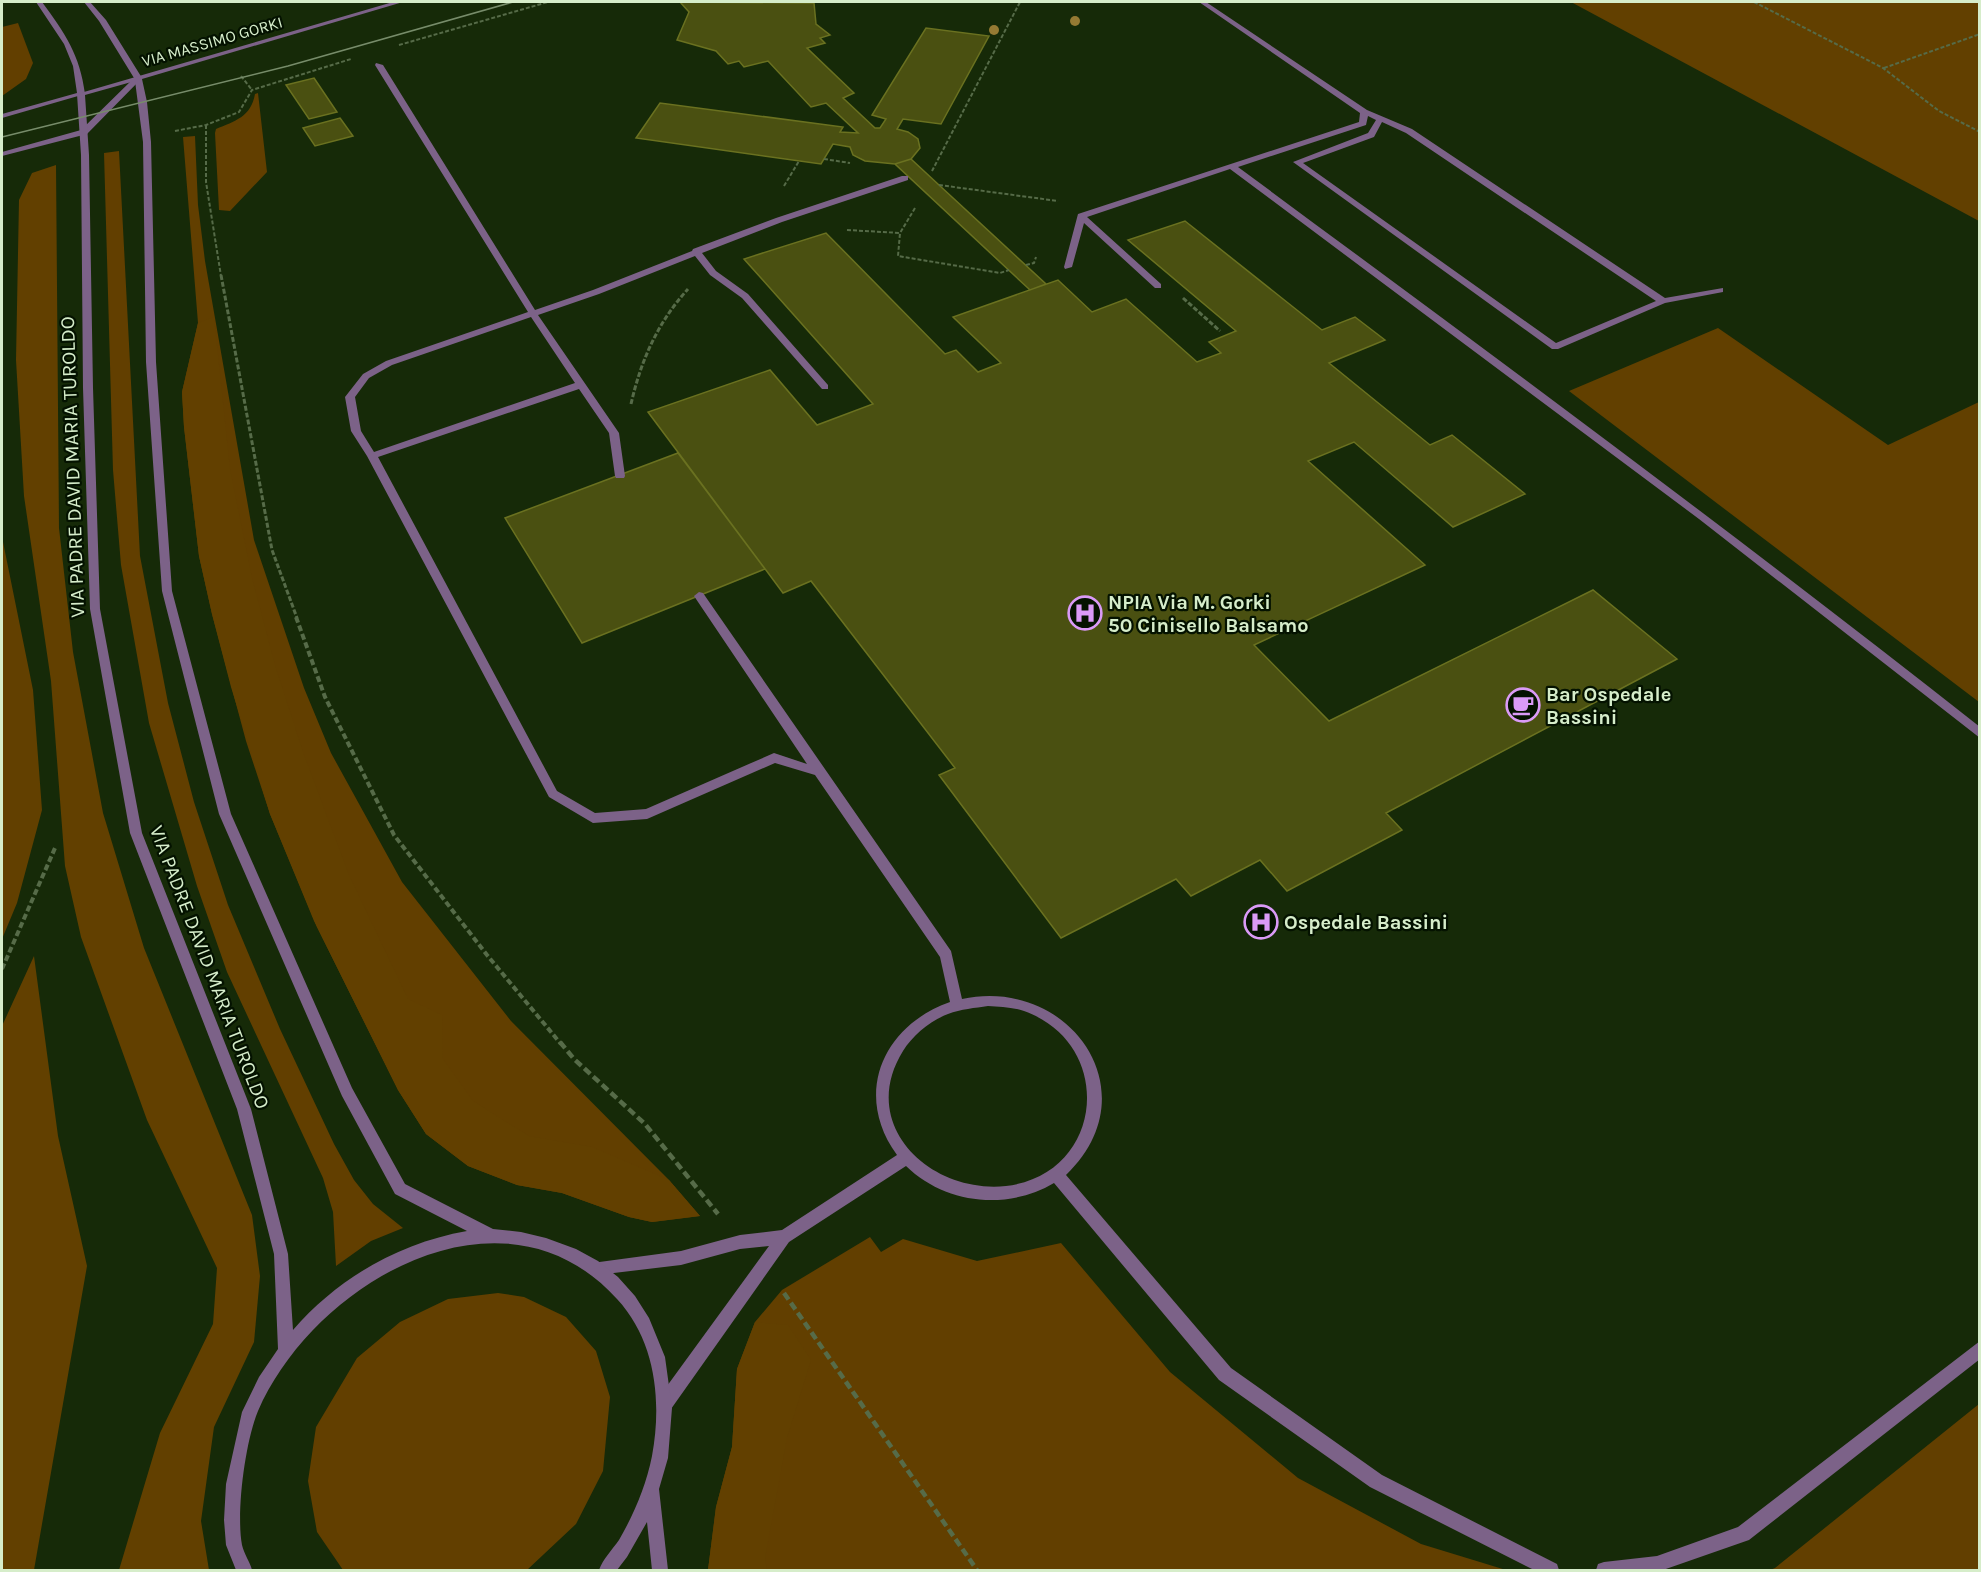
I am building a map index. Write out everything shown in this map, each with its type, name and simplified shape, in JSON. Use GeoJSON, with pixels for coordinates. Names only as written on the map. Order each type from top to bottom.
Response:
{"type":"FeatureCollection","features":[{"type":"Feature","properties":{"kind":"street","name":"VIA PADRE DAVID MARIA TUROLDO"},"geometry":{"type":"LineString","coordinates":[[39,2],[69,45],[78,67],[84,132],[88,388],[95,609],[136,833],[244,1109],[281,1254],[286,1350]]}},
{"type":"Feature","properties":{"kind":"street"},"geometry":{"type":"LineString","coordinates":[[87,2],[102,20],[138,78],[143,102],[147,142],[151,362],[167,591],[225,813],[347,1092],[400,1189],[492,1236]]}},
{"type":"Feature","properties":{"kind":"street","name":"VIA MASSIMO GORKI"},"geometry":{"type":"LineString","coordinates":[[2,116],[399,2]]}},
{"type":"Feature","properties":{"kind":"street"},"geometry":{"type":"LineString","coordinates":[[1202,2],[1364,111],[1409,131],[1663,301]]}},
{"type":"Feature","properties":{"kind":"street"},"geometry":{"type":"LineString","coordinates":[[379,65],[533,314],[614,433],[620,476]]}},
{"type":"Feature","properties":{"kind":"street","name":"VIA MASSIMO GORKI"},"geometry":{"type":"LineString","coordinates":[[2,154],[84,132],[138,78]]}},
{"type":"Feature","properties":{"kind":"street"},"geometry":{"type":"LineString","coordinates":[[1081,216],[1363,123],[1364,111]]}},
{"type":"Feature","properties":{"kind":"street"},"geometry":{"type":"LineString","coordinates":[[1380,119],[1371,135],[1297,162],[1555,347],[1663,301],[1720,290]]}},
{"type":"Feature","properties":{"kind":"street"},"geometry":{"type":"LineString","coordinates":[[1231,166],[1661,485],[1845,625],[1980,734]]}},
{"type":"Feature","properties":{"kind":"street"},"geometry":{"type":"LineString","coordinates":[[819,772],[774,758],[647,814],[593,818],[553,794],[372,456],[356,432],[350,397],[366,376],[389,363],[596,292],[779,220],[905,178]]}},
{"type":"Feature","properties":{"kind":"street"},"geometry":{"type":"LineString","coordinates":[[1068,267],[1081,216]]}},
{"type":"Feature","properties":{"kind":"street"},"geometry":{"type":"LineString","coordinates":[[1081,216],[1158,286]]}},
{"type":"Feature","properties":{"kind":"street"},"geometry":{"type":"LineString","coordinates":[[696,251],[713,273],[745,296],[825,387]]}},
{"type":"Feature","properties":{"kind":"street"},"geometry":{"type":"LineString","coordinates":[[372,456],[580,385]]}},
{"type":"Feature","properties":{"kind":"street"},"geometry":{"type":"LineString","coordinates":[[699,596],[946,955],[957,1004]]}},
{"type":"Feature","properties":{"kind":"street"},"geometry":{"type":"LineString","coordinates":[[988,1000],[1020,1004],[1049,1017],[1073,1037],[1089,1063],[1097,1092],[1093,1122],[1079,1150],[1056,1174],[1027,1188],[994,1195],[961,1191],[930,1179],[906,1158],[887,1130],[881,1099],[886,1068],[902,1039],[926,1018],[957,1004],[988,1000]]}},
{"type":"Feature","properties":{"kind":"street"},"geometry":{"type":"LineString","coordinates":[[665,1402],[784,1237],[906,1158]]}},
{"type":"Feature","properties":{"kind":"street"},"geometry":{"type":"LineString","coordinates":[[1056,1174],[1225,1374],[1376,1481],[1551,1570]]}},
{"type":"Feature","properties":{"kind":"street"},"geometry":{"type":"LineString","coordinates":[[244,1570],[234,1546],[233,1479],[250,1412],[286,1350],[330,1302],[381,1266],[436,1244],[492,1236],[548,1244],[597,1268],[632,1303],[655,1348],[665,1402],[663,1447],[652,1491],[618,1557],[607,1570]]}},
{"type":"Feature","properties":{"kind":"street"},"geometry":{"type":"LineString","coordinates":[[597,1268],[681,1258],[740,1242],[784,1237]]}},
{"type":"Feature","properties":{"kind":"street"},"geometry":{"type":"LineString","coordinates":[[1604,1570],[1657,1564],[1743,1534],[1980,1349]]}},
{"type":"Feature","properties":{"kind":"street"},"geometry":{"type":"LineString","coordinates":[[652,1491],[660,1570]]}},
{"type":"Feature","properties":{"kind":"path"},"geometry":{"type":"LineString","coordinates":[[932,172],[1020,2]]}},
{"type":"Feature","properties":{"kind":"path"},"geometry":{"type":"LineString","coordinates":[[1754,2],[1883,68],[1939,111],[1980,132]]}},
{"type":"Feature","properties":{"kind":"path"},"geometry":{"type":"LineString","coordinates":[[1883,68],[1980,34]]}},
{"type":"Feature","properties":{"kind":"path"},"geometry":{"type":"LineString","coordinates":[[206,125],[206,182],[210,217],[272,550],[325,697],[394,835],[487,955],[574,1059],[645,1124],[740,1242]]}},
{"type":"Feature","properties":{"kind":"path"},"geometry":{"type":"LineString","coordinates":[[939,185],[1058,201],[1054,211]]}},
{"type":"Feature","properties":{"kind":"path"},"geometry":{"type":"LineString","coordinates":[[920,200],[900,233],[898,256],[1000,273],[1009,270]]}},
{"type":"Feature","properties":{"kind":"path"},"geometry":{"type":"LineString","coordinates":[[1026,265],[1034,262],[1038,252]]}},
{"type":"Feature","properties":{"kind":"path"},"geometry":{"type":"LineString","coordinates":[[614,433],[627,425],[634,386],[652,337],[675,302],[692,285],[713,273]]}},
{"type":"Feature","properties":{"kind":"path"},"geometry":{"type":"LineString","coordinates":[[1158,286],[1168,285],[1220,331]]}},
{"type":"Feature","properties":{"kind":"path"},"geometry":{"type":"LineString","coordinates":[[2,969],[55,848]]}},
{"type":"Feature","properties":{"kind":"path"},"geometry":{"type":"LineString","coordinates":[[761,1271],[782,1290],[977,1570]]}},
{"type":"Feature","properties":{"kind":"shaded area"},"geometry":{"type":"Polygon","coordinates":[[[1571,2],[1979,2],[1979,221],[1571,2]]]}},
{"type":"Feature","properties":{"kind":"shaded area"},"geometry":{"type":"Polygon","coordinates":[[[18,23],[33,63],[26,79],[2,96],[2,27],[18,23]]]}},
{"type":"Feature","properties":{"kind":"shaded area"},"geometry":{"type":"Polygon","coordinates":[[[258,93],[267,172],[230,211],[219,210],[216,129],[246,113],[255,94],[258,93]]]}},
{"type":"Feature","properties":{"kind":"shaded area"},"geometry":{"type":"Polygon","coordinates":[[[195,136],[198,205],[205,261],[254,540],[304,688],[331,753],[402,882],[511,1021],[669,1180],[700,1216],[652,1222],[629,1217],[562,1193],[517,1185],[468,1166],[426,1134],[398,1090],[317,927],[270,814],[246,741],[199,556],[182,392],[198,323],[183,137],[195,136]]]}},
{"type":"Feature","properties":{"kind":"shaded area"},"geometry":{"type":"Polygon","coordinates":[[[119,151],[140,556],[168,703],[194,802],[228,905],[280,1029],[334,1144],[354,1180],[373,1204],[403,1228],[371,1241],[336,1266],[333,1212],[323,1178],[227,972],[197,886],[149,723],[121,565],[113,470],[104,153],[119,151]]]}},
{"type":"Feature","properties":{"kind":"shaded area"},"geometry":{"type":"Polygon","coordinates":[[[56,165],[59,528],[73,652],[103,813],[144,948],[252,1215],[260,1276],[254,1342],[214,1427],[201,1521],[209,1570],[119,1570],[160,1433],[213,1324],[217,1268],[147,1120],[81,937],[65,866],[51,681],[24,496],[16,360],[19,200],[32,173],[56,165]]]}},
{"type":"Feature","properties":{"kind":"shaded area"},"geometry":{"type":"Polygon","coordinates":[[[214,317],[230,469],[252,578],[275,665],[303,752],[349,875],[408,999],[442,1015],[443,1059],[473,1101],[529,1136],[592,1147],[669,1180],[700,1216],[652,1222],[629,1217],[562,1193],[517,1185],[468,1166],[426,1134],[398,1090],[314,921],[270,814],[231,687],[212,614],[199,556],[182,392],[198,323],[214,317]]]}},
{"type":"Feature","properties":{"kind":"shaded area"},"geometry":{"type":"Polygon","coordinates":[[[1718,328],[1888,445],[1979,402],[1979,702],[1569,391],[1718,328]]]}},
{"type":"Feature","properties":{"kind":"shaded area"},"geometry":{"type":"Polygon","coordinates":[[[2,537],[33,690],[42,810],[17,903],[2,939],[2,537]]]}},
{"type":"Feature","properties":{"kind":"shaded area"},"geometry":{"type":"Polygon","coordinates":[[[34,956],[58,1136],[87,1266],[34,1570],[2,1570],[2,1026],[34,956]]]}},
{"type":"Feature","properties":{"kind":"shaded area"},"geometry":{"type":"Polygon","coordinates":[[[870,1237],[881,1252],[903,1239],[977,1261],[1061,1243],[1170,1372],[1298,1478],[1421,1544],[1506,1570],[708,1570],[716,1507],[732,1447],[737,1369],[755,1322],[782,1290],[870,1237]]]}},
{"type":"Feature","properties":{"kind":"shaded area"},"geometry":{"type":"Polygon","coordinates":[[[498,1293],[524,1297],[566,1317],[596,1351],[610,1397],[603,1471],[576,1524],[527,1570],[343,1570],[317,1532],[308,1481],[316,1427],[357,1358],[400,1322],[448,1299],[498,1293]]]}},
{"type":"Feature","properties":{"kind":"shaded area"},"geometry":{"type":"Polygon","coordinates":[[[755,1322],[788,1325],[811,1360],[787,1438],[765,1558],[767,1570],[708,1570],[716,1507],[732,1447],[737,1369],[755,1322]]]}},
{"type":"Feature","properties":{"kind":"shaded area"},"geometry":{"type":"Polygon","coordinates":[[[1979,1404],[1979,1570],[1770,1570],[1775,1568],[1979,1404]]]}},
{"type":"Feature","properties":{"kind":"building"},"geometry":{"type":"Polygon","coordinates":[[[680,2],[814,3],[816,24],[830,35],[820,38],[825,43],[807,48],[854,93],[843,98],[875,128],[880,128],[886,119],[872,115],[926,28],[989,36],[941,124],[903,119],[897,129],[908,132],[918,139],[920,148],[911,159],[895,164],[865,161],[853,155],[850,147],[833,144],[821,164],[636,138],[660,103],[843,127],[840,132],[858,133],[826,103],[811,107],[768,61],[744,67],[739,61],[728,64],[716,51],[677,40],[689,12],[680,2]]]}},
{"type":"Feature","properties":{"kind":"building"},"geometry":{"type":"Polygon","coordinates":[[[314,78],[337,112],[309,119],[286,85],[314,78]]]}},
{"type":"Feature","properties":{"kind":"building"},"geometry":{"type":"Polygon","coordinates":[[[340,118],[353,136],[315,146],[303,128],[340,118]]]}},
{"type":"Feature","properties":{"kind":"building"},"geometry":{"type":"Polygon","coordinates":[[[911,159],[1046,284],[1030,290],[895,164],[911,159]]]}},
{"type":"Feature","properties":{"kind":"building"},"geometry":{"type":"Polygon","coordinates":[[[1185,221],[1322,330],[1355,317],[1385,340],[1329,363],[1430,445],[1452,435],[1525,494],[1453,527],[1354,442],[1308,461],[1425,565],[1254,645],[1329,721],[1593,590],[1677,659],[1386,813],[1402,830],[1287,891],[1260,860],[1191,896],[1176,879],[1061,938],[939,775],[955,768],[811,581],[783,593],[648,412],[770,370],[817,425],[873,404],[744,259],[826,233],[945,354],[956,350],[978,372],[1001,363],[953,317],[1058,280],[1092,312],[1126,299],[1197,362],[1221,353],[1209,342],[1236,331],[1128,240],[1185,221]]]}},
{"type":"Feature","properties":{"kind":"building"},"geometry":{"type":"Polygon","coordinates":[[[678,453],[765,569],[582,643],[505,518],[678,453]]]}},
{"type":"Feature","properties":{"kind":"tram line"},"geometry":{"type":"LineString","coordinates":[[2,137],[288,66],[513,2]]}},
{"type":"Feature","properties":{"kind":"place","name":"NPIA Via M. Gorki 50 Cinisello Balsamo"},"geometry":{"type":"Point","coordinates":[1085,613]}},
{"type":"Feature","properties":{"kind":"place","name":"Bar Ospedale Bassini"},"geometry":{"type":"Point","coordinates":[1523,705]}},
{"type":"Feature","properties":{"kind":"place","name":"Ospedale Bassini"},"geometry":{"type":"Point","coordinates":[1261,922]}}]}
